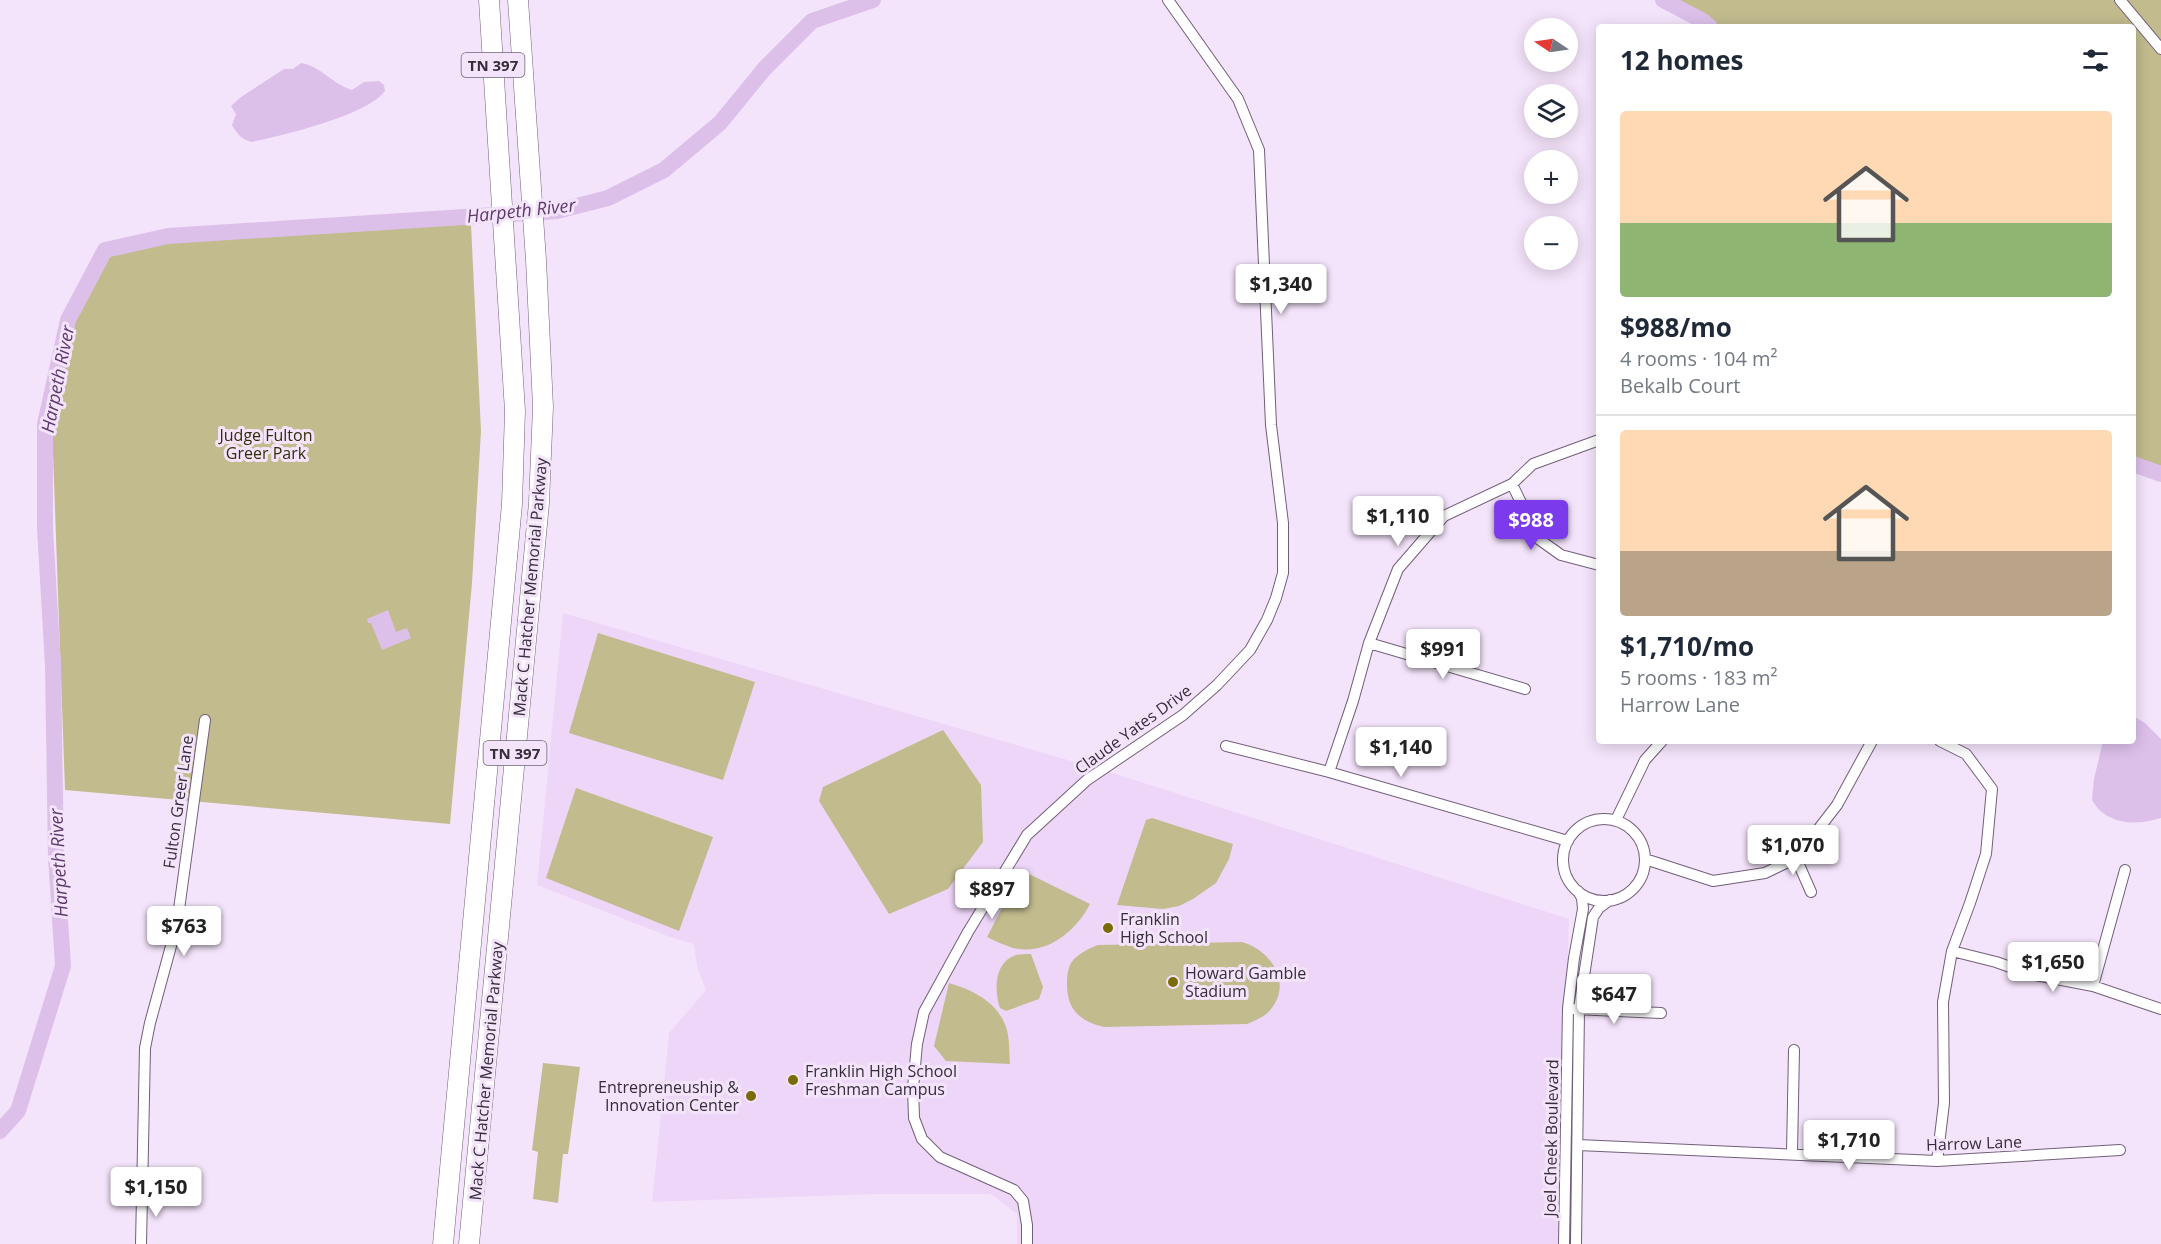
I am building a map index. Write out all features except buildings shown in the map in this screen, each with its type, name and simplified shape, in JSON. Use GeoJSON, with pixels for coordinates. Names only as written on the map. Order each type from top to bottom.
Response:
{"type":"FeatureCollection","features":[{"type":"Feature","properties":{"kind":"highway","name":"Mack C Hatcher Memorial Parkway"},"geometry":{"type":"LineString","coordinates":[[443,1244],[512,504],[515,411],[489,0]]}},
{"type":"Feature","properties":{"kind":"highway","name":"Mack C Hatcher Memorial Parkway"},"geometry":{"type":"LineString","coordinates":[[469,1244],[538,503],[543,407],[536,260],[518,0]]}},
{"type":"Feature","properties":{"kind":"street","name":"Claude Yates Drive"},"geometry":{"type":"LineString","coordinates":[[1027,1244],[1023,1201],[1014,1190],[940,1156],[922,1139],[914,1118],[913,1088],[916,1044],[924,1012],[968,932],[1027,835],[1087,780],[1183,716],[1217,685],[1250,650],[1267,620],[1283,573],[1282,524],[1272,425],[1259,150],[1238,99],[1168,0]]}},
{"type":"Feature","properties":{"kind":"street"},"geometry":{"type":"LineString","coordinates":[[2120,0],[2161,49]]}},
{"type":"Feature","properties":{"kind":"street"},"geometry":{"type":"LineString","coordinates":[[1329,772],[1353,701],[1369,643],[1398,569],[1444,516],[1512,484],[1533,464],[1596,441]]}},
{"type":"Feature","properties":{"kind":"street"},"geometry":{"type":"LineString","coordinates":[[1512,484],[1526,513],[1533,535],[1561,555],[1596,564]]}},
{"type":"Feature","properties":{"kind":"street"},"geometry":{"type":"LineString","coordinates":[[1369,643],[1525,689]]}},
{"type":"Feature","properties":{"kind":"street","name":"Fulton Greer Lane"},"geometry":{"type":"LineString","coordinates":[[141,1244],[145,1048],[177,924],[206,720]]}},
{"type":"Feature","properties":{"kind":"street"},"geometry":{"type":"LineString","coordinates":[[1616,820],[1645,759],[1659,744]]}},
{"type":"Feature","properties":{"kind":"street"},"geometry":{"type":"LineString","coordinates":[[1646,859],[1713,881],[1766,873],[1796,858],[1837,806],[1870,744]]}},
{"type":"Feature","properties":{"kind":"street"},"geometry":{"type":"LineString","coordinates":[[1937,1161],[1944,1103],[1943,1002],[1952,951],[1986,854],[1992,789],[1966,754],[1946,744]]}},
{"type":"Feature","properties":{"kind":"street"},"geometry":{"type":"LineString","coordinates":[[1226,746],[1329,772],[1568,841]]}},
{"type":"Feature","properties":{"kind":"street"},"geometry":{"type":"LineString","coordinates":[[1601,819],[1616,820],[1636,833],[1643,846],[1646,859],[1644,871],[1639,882],[1626,895],[1610,900],[1591,899],[1578,891],[1568,879],[1563,864],[1564,850],[1577,829],[1589,822],[1601,819]]}},
{"type":"Feature","properties":{"kind":"street"},"geometry":{"type":"LineString","coordinates":[[1796,858],[1811,892]]}},
{"type":"Feature","properties":{"kind":"street"},"geometry":{"type":"LineString","coordinates":[[2093,986],[2125,870]]}},
{"type":"Feature","properties":{"kind":"street","name":"Joel Cheek Boulevard"},"geometry":{"type":"LineString","coordinates":[[1576,1244],[1578,1145],[1574,958],[1583,909],[1582,898],[1578,891]]}},
{"type":"Feature","properties":{"kind":"street","name":"Joel Cheek Boulevard"},"geometry":{"type":"LineString","coordinates":[[1564,1244],[1574,1009],[1593,917],[1599,908],[1610,900]]}},
{"type":"Feature","properties":{"kind":"street"},"geometry":{"type":"LineString","coordinates":[[1952,951],[1996,962],[2030,974],[2093,986],[2161,1009]]}},
{"type":"Feature","properties":{"kind":"street"},"geometry":{"type":"LineString","coordinates":[[1574,1009],[1661,1013]]}},
{"type":"Feature","properties":{"kind":"street"},"geometry":{"type":"LineString","coordinates":[[1792,1153],[1794,1050]]}},
{"type":"Feature","properties":{"kind":"street","name":"Harrow Lane"},"geometry":{"type":"LineString","coordinates":[[1578,1145],[1937,1161],[2120,1150]]}},
{"type":"Feature","properties":{"kind":"shaded area"},"geometry":{"type":"Polygon","coordinates":[[[301,63],[315,68],[338,84],[352,90],[364,82],[379,81],[384,85],[385,91],[361,109],[284,135],[252,142],[238,134],[232,125],[236,114],[231,106],[284,69],[293,69],[301,63]]]}},
{"type":"Feature","properties":{"kind":"shaded area"},"geometry":{"type":"Polygon","coordinates":[[[388,610],[396,632],[407,628],[411,638],[382,650],[371,623],[368,623],[367,619],[388,610]]]}},
{"type":"Feature","properties":{"kind":"shaded area","name":"Franklin High School"},"geometry":{"type":"Polygon","coordinates":[[[563,613],[1116,774],[1569,919],[1560,1244],[1017,1244],[1017,1214],[991,1194],[876,1194],[652,1202],[669,1033],[706,990],[697,967],[694,944],[670,937],[537,885],[563,613]]]}},
{"type":"Feature","properties":{"kind":"shaded area"},"geometry":{"type":"Polygon","coordinates":[[[2136,718],[2145,723],[2161,739],[2161,818],[2142,822],[2113,819],[2098,808],[2092,800],[2094,779],[2102,744],[2136,744],[2136,718]]]}},
{"type":"Feature","properties":{"kind":"green space"},"geometry":{"type":"Polygon","coordinates":[[[1663,0],[2161,0],[2161,474],[2136,465],[2136,24],[1706,24],[1663,0]]]}},
{"type":"Feature","properties":{"kind":"green space","name":"Judge Fulton Greer Park"},"geometry":{"type":"Polygon","coordinates":[[[471,225],[481,431],[472,583],[450,824],[65,790],[52,425],[80,296],[105,250],[168,236],[313,226],[471,225]]]}},
{"type":"Feature","properties":{"kind":"green space"},"geometry":{"type":"Polygon","coordinates":[[[598,633],[755,682],[723,780],[569,733],[598,633]]]}},
{"type":"Feature","properties":{"kind":"green space"},"geometry":{"type":"Polygon","coordinates":[[[943,730],[981,785],[983,842],[948,889],[889,914],[819,801],[823,787],[943,730]]]}},
{"type":"Feature","properties":{"kind":"green space"},"geometry":{"type":"Polygon","coordinates":[[[576,788],[713,837],[679,931],[546,878],[576,788]]]}},
{"type":"Feature","properties":{"kind":"green space"},"geometry":{"type":"Polygon","coordinates":[[[1152,818],[1233,844],[1229,859],[1216,883],[1179,906],[1163,909],[1117,905],[1146,820],[1152,818]]]}},
{"type":"Feature","properties":{"kind":"green space"},"geometry":{"type":"Polygon","coordinates":[[[1025,872],[1090,904],[1077,923],[1059,939],[1049,945],[1025,950],[1013,948],[987,937],[1020,873],[1025,872]]]}},
{"type":"Feature","properties":{"kind":"green space","name":"Howard Gamble Stadium"},"geometry":{"type":"Polygon","coordinates":[[[1242,942],[1261,952],[1269,960],[1279,978],[1280,988],[1277,999],[1269,1012],[1247,1024],[1104,1027],[1087,1021],[1071,1006],[1067,979],[1071,963],[1080,954],[1098,945],[1242,942]]]}},
{"type":"Feature","properties":{"kind":"green space"},"geometry":{"type":"Polygon","coordinates":[[[1031,954],[1043,987],[1039,999],[1006,1011],[1000,1008],[997,978],[1003,964],[1016,955],[1031,954]]]}},
{"type":"Feature","properties":{"kind":"green space"},"geometry":{"type":"Polygon","coordinates":[[[949,983],[975,993],[997,1010],[1007,1031],[1010,1064],[946,1061],[934,1046],[949,983]]]}},
{"type":"Feature","properties":{"kind":"green space"},"geometry":{"type":"Polygon","coordinates":[[[543,1063],[580,1067],[568,1154],[563,1154],[558,1203],[533,1199],[538,1152],[532,1150],[543,1063]]]}},
{"type":"Feature","properties":{"kind":"waterway","name":"Harpeth River"},"geometry":{"type":"LineString","coordinates":[[0,1131],[18,1111],[63,966],[56,857],[53,666],[45,528],[45,424],[68,320],[105,250],[168,236],[557,211],[608,198],[664,170],[720,123],[765,68],[812,21],[873,0]]}},
{"type":"Feature","properties":{"kind":"waterway","name":"Harpeth River"},"geometry":{"type":"LineString","coordinates":[[1663,0],[1706,24]]}},
{"type":"Feature","properties":{"kind":"waterway","name":"Harpeth River"},"geometry":{"type":"LineString","coordinates":[[2136,465],[2161,474]]}},
{"type":"Feature","properties":{"kind":"place","name":"Franklin High School"},"geometry":{"type":"Point","coordinates":[1108,928]}},
{"type":"Feature","properties":{"kind":"place","name":"Howard Gamble Stadium"},"geometry":{"type":"Point","coordinates":[1173,982]}},
{"type":"Feature","properties":{"kind":"place","name":"Franklin High School Freshman Campus"},"geometry":{"type":"Point","coordinates":[793,1080]}},
{"type":"Feature","properties":{"kind":"place","name":"Entrepreneuship & Innovation Center"},"geometry":{"type":"Point","coordinates":[751,1096]}}]}
